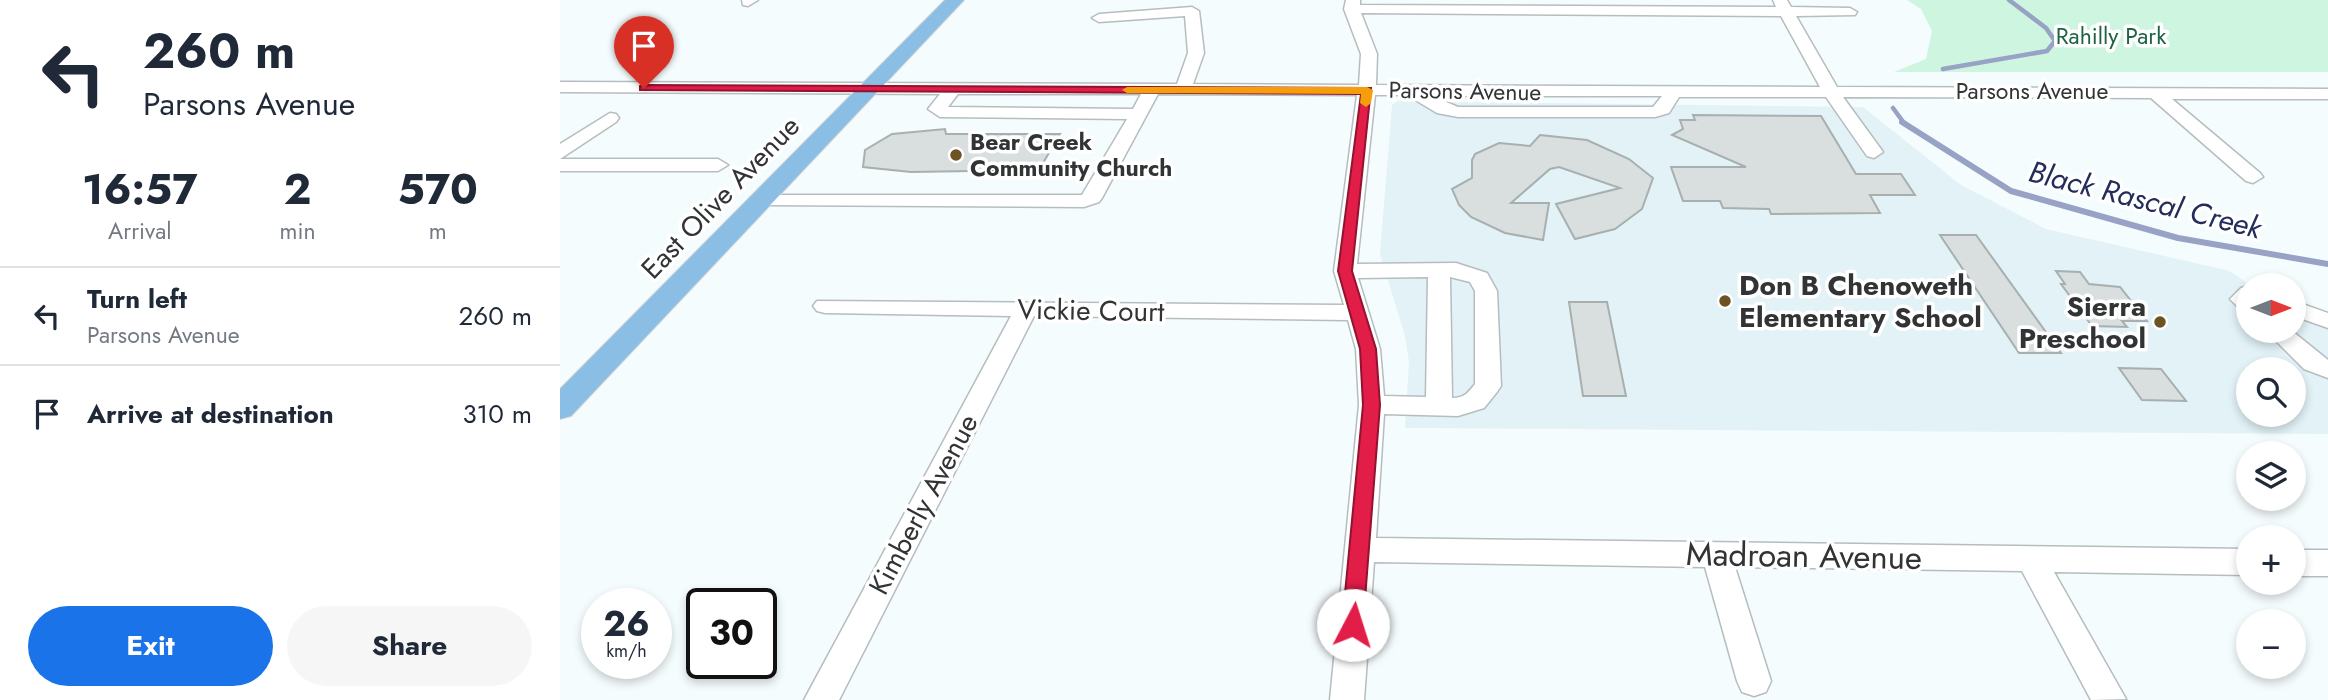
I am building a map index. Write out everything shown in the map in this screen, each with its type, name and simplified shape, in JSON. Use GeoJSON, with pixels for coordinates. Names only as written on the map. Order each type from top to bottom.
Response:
{"type":"FeatureCollection","features":[{"type":"Feature","properties":{"kind":"main road","name":"East Olive Avenue"},"geometry":{"type":"LineString","coordinates":[[560,408],[955,0]]}},
{"type":"Feature","properties":{"kind":"street"},"geometry":{"type":"LineString","coordinates":[[1347,700],[1372,405],[1368,349],[1345,271],[1367,90],[1369,48],[1352,4],[1782,6],[1850,12]]}},
{"type":"Feature","properties":{"kind":"street"},"geometry":{"type":"LineString","coordinates":[[1782,6],[1844,114],[1874,152]]}},
{"type":"Feature","properties":{"kind":"street"},"geometry":{"type":"LineString","coordinates":[[1099,18],[1192,11],[1196,53],[1183,90]]}},
{"type":"Feature","properties":{"kind":"street","name":"Parsons Avenue"},"geometry":{"type":"LineString","coordinates":[[560,87],[2328,94]]}},
{"type":"Feature","properties":{"kind":"street"},"geometry":{"type":"LineString","coordinates":[[952,90],[937,109],[940,112],[1139,114]]}},
{"type":"Feature","properties":{"kind":"street"},"geometry":{"type":"LineString","coordinates":[[763,199],[1084,201],[1092,198],[1153,90]]}},
{"type":"Feature","properties":{"kind":"street"},"geometry":{"type":"LineString","coordinates":[[1412,91],[1443,109],[1458,112],[1655,112],[1663,109],[1673,93]]}},
{"type":"Feature","properties":{"kind":"street"},"geometry":{"type":"LineString","coordinates":[[1557,92],[1561,112]]}},
{"type":"Feature","properties":{"kind":"street"},"geometry":{"type":"LineString","coordinates":[[2154,92],[2253,177]]}},
{"type":"Feature","properties":{"kind":"street"},"geometry":{"type":"LineString","coordinates":[[560,153],[610,118]]}},
{"type":"Feature","properties":{"kind":"street"},"geometry":{"type":"LineString","coordinates":[[560,164],[718,165]]}},
{"type":"Feature","properties":{"kind":"street"},"geometry":{"type":"LineString","coordinates":[[1345,271],[1439,270],[1470,273],[1479,278],[1486,291],[1488,386],[1475,401],[1458,407],[1372,405]]}},
{"type":"Feature","properties":{"kind":"street"},"geometry":{"type":"LineString","coordinates":[[1439,270],[1439,407]]}},
{"type":"Feature","properties":{"kind":"street","name":"Vickie Court"},"geometry":{"type":"LineString","coordinates":[[825,306],[1358,313]]}},
{"type":"Feature","properties":{"kind":"street","name":"Kimberly Avenue"},"geometry":{"type":"LineString","coordinates":[[821,700],[1026,309]]}},
{"type":"Feature","properties":{"kind":"street"},"geometry":{"type":"LineString","coordinates":[[2306,313],[2328,321]]}},
{"type":"Feature","properties":{"kind":"street"},"geometry":{"type":"LineString","coordinates":[[2291,343],[2313,363],[2328,370]]}},
{"type":"Feature","properties":{"kind":"street","name":"Madroan Avenue"},"geometry":{"type":"LineString","coordinates":[[1359,550],[2236,562]]}},
{"type":"Feature","properties":{"kind":"street"},"geometry":{"type":"LineString","coordinates":[[1716,554],[1754,681]]}},
{"type":"Feature","properties":{"kind":"street"},"geometry":{"type":"LineString","coordinates":[[2031,559],[2109,699]]}},
{"type":"Feature","properties":{"kind":"street"},"geometry":{"type":"LineString","coordinates":[[2306,563],[2328,563]]}},
{"type":"Feature","properties":{"kind":"shaded area","name":"Don B Chenoweth Elementary School"},"geometry":{"type":"Polygon","coordinates":[[[1398,101],[1863,107],[1961,185],[2046,229],[2230,271],[2236,275],[2236,343],[2306,343],[2306,305],[2328,313],[2328,434],[1405,428],[1409,362],[1405,336],[1380,254],[1392,105],[1398,101]]]}},
{"type":"Feature","properties":{"kind":"green space","name":"Rahilly Park"},"geometry":{"type":"Polygon","coordinates":[[[1907,0],[2328,0],[2328,72],[1894,72],[1926,59],[1932,31],[1921,9],[1907,0]]]}},
{"type":"Feature","properties":{"kind":"building"},"geometry":{"type":"Polygon","coordinates":[[[1693,115],[1821,116],[1856,174],[1901,174],[1915,195],[1870,195],[1880,213],[1771,214],[1769,209],[1723,208],[1720,201],[1683,201],[1671,167],[1746,167],[1672,135],[1683,129],[1680,120],[1695,120],[1693,115]]]}},
{"type":"Feature","properties":{"kind":"building","name":"Bear Creek Community Church"},"geometry":{"type":"Polygon","coordinates":[[[945,129],[946,134],[1060,134],[1039,170],[911,172],[863,167],[865,150],[892,134],[945,129]]]}},
{"type":"Feature","properties":{"kind":"building"},"geometry":{"type":"Polygon","coordinates":[[[1540,135],[1587,140],[1629,159],[1653,178],[1642,209],[1615,229],[1575,239],[1556,204],[1620,188],[1559,167],[1550,169],[1511,203],[1549,203],[1543,240],[1505,233],[1471,217],[1459,205],[1452,189],[1472,178],[1472,160],[1475,154],[1499,143],[1530,146],[1540,135]]]}},
{"type":"Feature","properties":{"kind":"building"},"geometry":{"type":"Polygon","coordinates":[[[1940,235],[1976,235],[2061,353],[2019,353],[1940,235]]]}},
{"type":"Feature","properties":{"kind":"building"},"geometry":{"type":"Polygon","coordinates":[[[2056,271],[2080,272],[2089,284],[2120,287],[2147,321],[2122,321],[2127,327],[2092,326],[2061,284],[2065,284],[2056,271]]]}},
{"type":"Feature","properties":{"kind":"building"},"geometry":{"type":"Polygon","coordinates":[[[1569,302],[1607,302],[1626,396],[1583,396],[1569,302]]]}},
{"type":"Feature","properties":{"kind":"building"},"geometry":{"type":"Polygon","coordinates":[[[2119,368],[2161,369],[2186,401],[2142,400],[2119,368]]]}},
{"type":"Feature","properties":{"kind":"waterway","name":"Black Rascal Creek"},"geometry":{"type":"LineString","coordinates":[[1943,69],[2047,51],[2055,41],[2046,28],[2009,0]]}},
{"type":"Feature","properties":{"kind":"waterway","name":"Black Rascal Creek"},"geometry":{"type":"LineString","coordinates":[[1893,108],[1904,123]]}},
{"type":"Feature","properties":{"kind":"waterway","name":"Black Rascal Creek"},"geometry":{"type":"LineString","coordinates":[[1902,122],[2011,191],[2178,238],[2328,264]]}},
{"type":"Feature","properties":{"kind":"slow traffic"},"geometry":{"type":"LineString","coordinates":[[1127,90],[1367,90],[1366,103]]}},
{"type":"Feature","properties":{"kind":"place","name":"Bear Creek Community Church"},"geometry":{"type":"Point","coordinates":[956,155]}},
{"type":"Feature","properties":{"kind":"place","name":"Don B Chenoweth Elementary School"},"geometry":{"type":"Point","coordinates":[1725,301]}},
{"type":"Feature","properties":{"kind":"place","name":"Sierra Preschool"},"geometry":{"type":"Point","coordinates":[2160,322]}},
{"type":"Feature","properties":{"kind":"route"},"geometry":{"type":"LineString","coordinates":[[644,88],[1367,90],[1345,271],[1368,349],[1372,405],[1353,625]]}}]}
